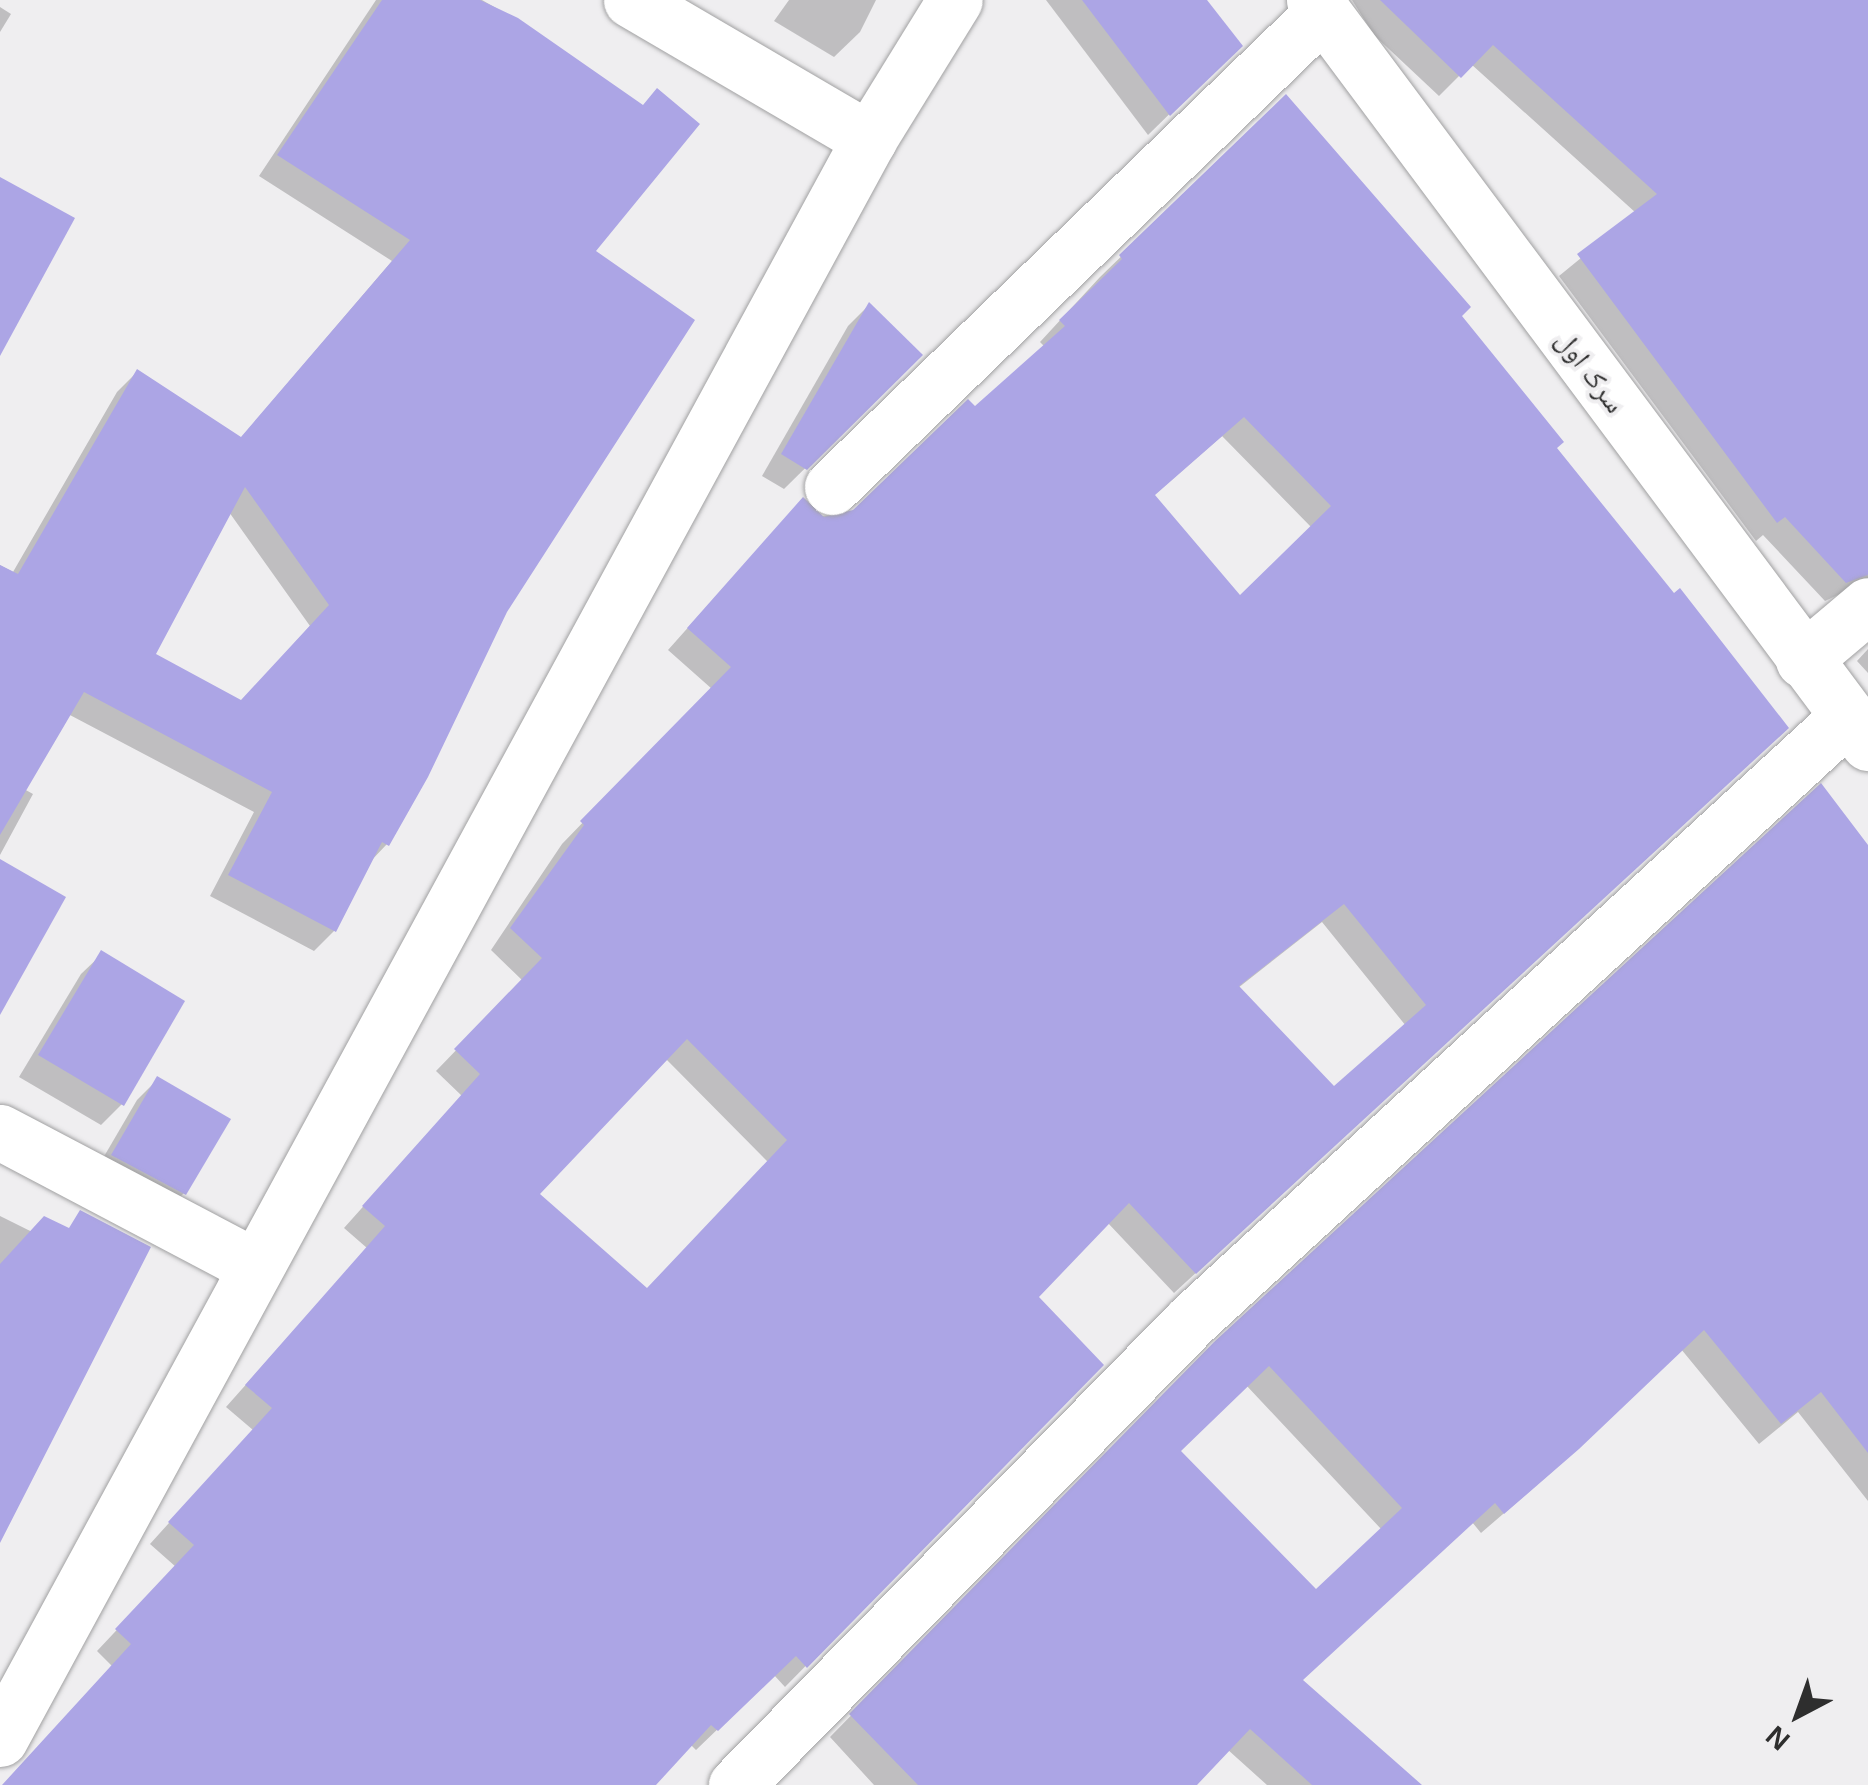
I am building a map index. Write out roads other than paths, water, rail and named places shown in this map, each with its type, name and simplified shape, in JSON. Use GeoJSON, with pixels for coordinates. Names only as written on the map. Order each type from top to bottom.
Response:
{"type":"FeatureCollection","features":[{"type":"Feature","properties":{"kind":"street"},"geometry":{"type":"LineString","coordinates":[[631,0],[869,138]]}},
{"type":"Feature","properties":{"kind":"street"},"geometry":{"type":"LineString","coordinates":[[0,1739],[252,1266],[869,138],[955,0]]}},
{"type":"Feature","properties":{"kind":"street"},"geometry":{"type":"LineString","coordinates":[[832,486],[1318,6]]}},
{"type":"Feature","properties":{"kind":"street","name":"سرک اول"},"geometry":{"type":"LineString","coordinates":[[1318,6],[1858,730]]}},
{"type":"Feature","properties":{"kind":"street"},"geometry":{"type":"LineString","coordinates":[[1804,660],[1868,605]]}},
{"type":"Feature","properties":{"kind":"street"},"geometry":{"type":"LineString","coordinates":[[736,1785],[1192,1320],[1858,730]]}},
{"type":"Feature","properties":{"kind":"street"},"geometry":{"type":"LineString","coordinates":[[0,1132],[252,1266]]}}]}
